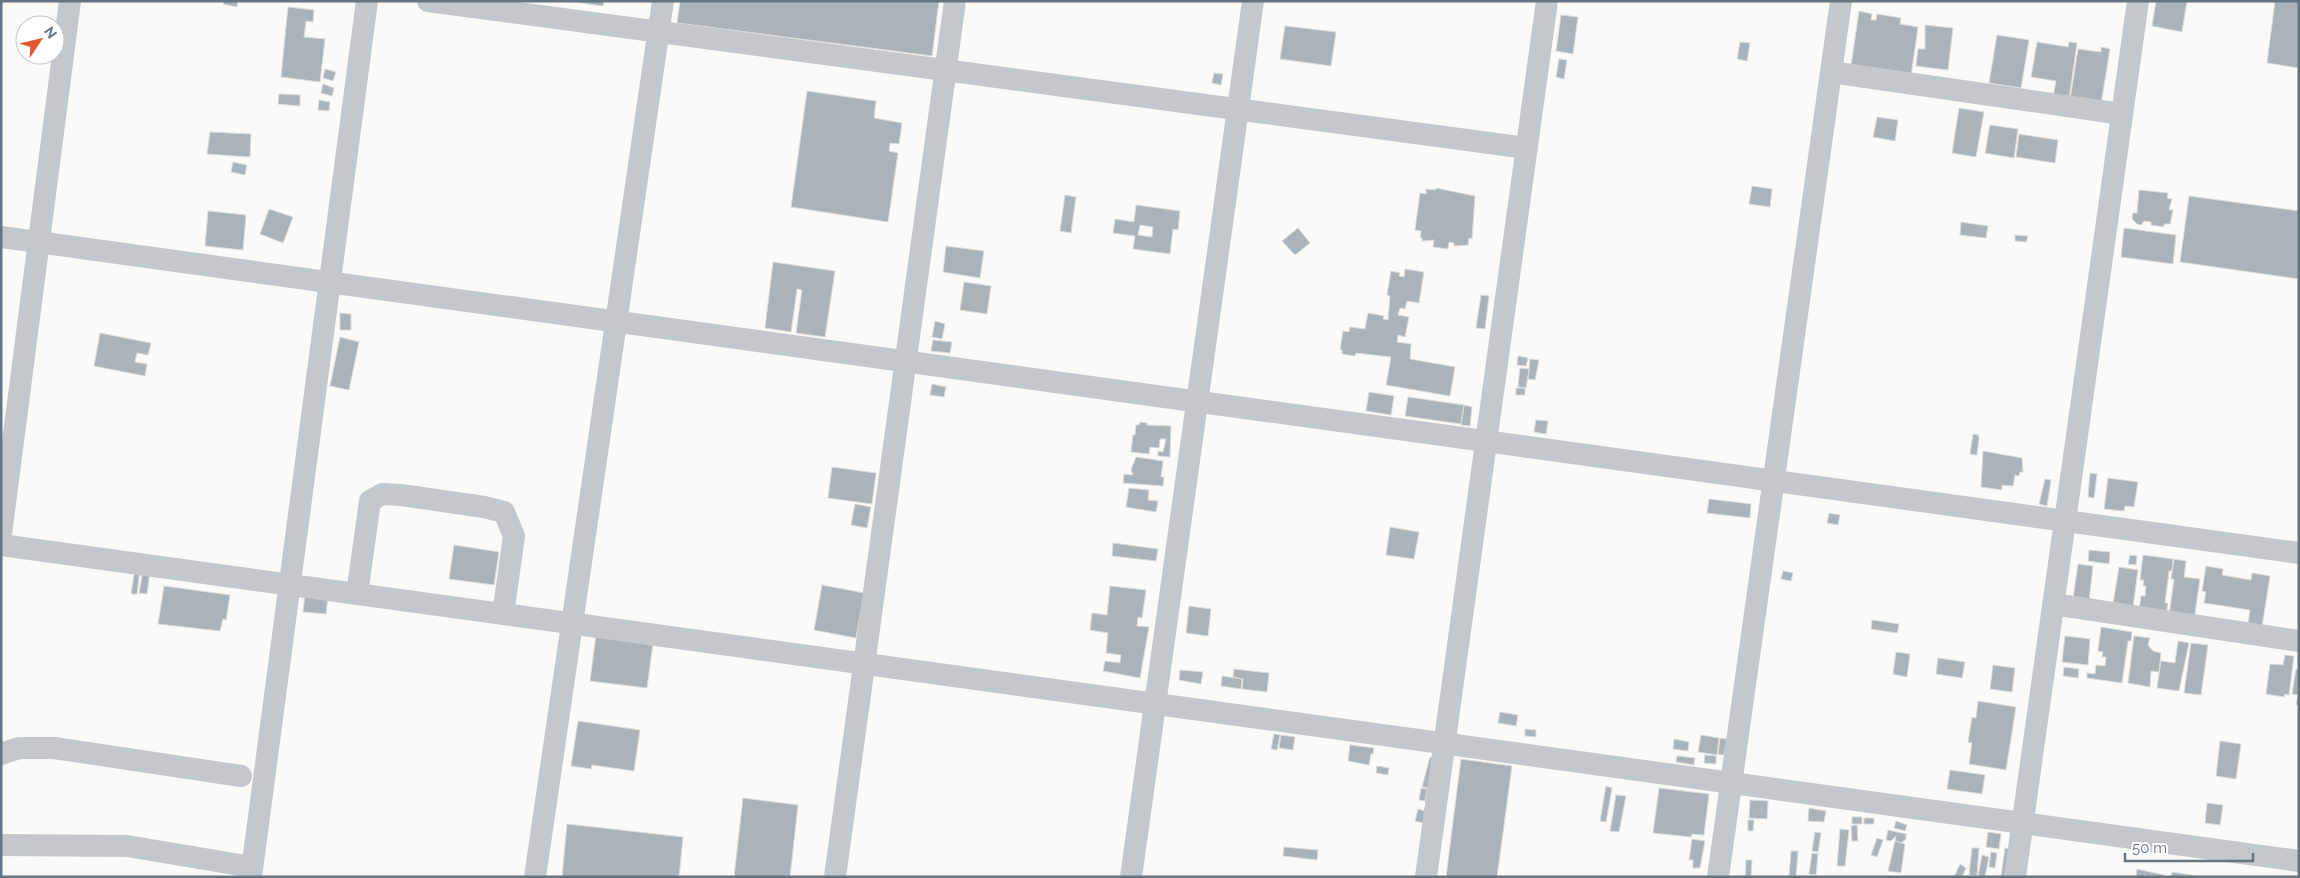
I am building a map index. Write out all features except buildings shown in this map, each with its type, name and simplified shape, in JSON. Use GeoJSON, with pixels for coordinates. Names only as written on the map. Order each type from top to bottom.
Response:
{"type":"FeatureCollection","features":[{"type":"Feature","properties":{"kind":"street"},"geometry":{"type":"LineString","coordinates":[[1,534],[70,1]]}},
{"type":"Feature","properties":{"kind":"street"},"geometry":{"type":"LineString","coordinates":[[1,844],[127,846],[252,872],[367,1]]}},
{"type":"Feature","properties":{"kind":"street"},"geometry":{"type":"LineString","coordinates":[[428,1],[1527,148]]}},
{"type":"Feature","properties":{"kind":"street"},"geometry":{"type":"LineString","coordinates":[[535,877],[663,1]]}},
{"type":"Feature","properties":{"kind":"street"},"geometry":{"type":"LineString","coordinates":[[835,877],[956,1]]}},
{"type":"Feature","properties":{"kind":"street"},"geometry":{"type":"LineString","coordinates":[[1131,877],[1253,1]]}},
{"type":"Feature","properties":{"kind":"street"},"geometry":{"type":"LineString","coordinates":[[1426,877],[1547,1]]}},
{"type":"Feature","properties":{"kind":"street"},"geometry":{"type":"LineString","coordinates":[[1718,877],[1841,1]]}},
{"type":"Feature","properties":{"kind":"street"},"geometry":{"type":"LineString","coordinates":[[2015,877],[2138,1]]}},
{"type":"Feature","properties":{"kind":"street"},"geometry":{"type":"LineString","coordinates":[[1831,72],[2122,114]]}},
{"type":"Feature","properties":{"kind":"street"},"geometry":{"type":"LineString","coordinates":[[1,237],[2299,553]]}},
{"type":"Feature","properties":{"kind":"street"},"geometry":{"type":"LineString","coordinates":[[357,594],[370,501],[382,494],[401,495],[484,507],[504,512],[514,536],[503,614]]}},
{"type":"Feature","properties":{"kind":"street"},"geometry":{"type":"LineString","coordinates":[[1,545],[2299,861]]}},
{"type":"Feature","properties":{"kind":"street"},"geometry":{"type":"LineString","coordinates":[[2053,604],[2299,640]]}},
{"type":"Feature","properties":{"kind":"street"},"geometry":{"type":"LineString","coordinates":[[1,754],[19,748],[54,748],[241,776]]}}]}
